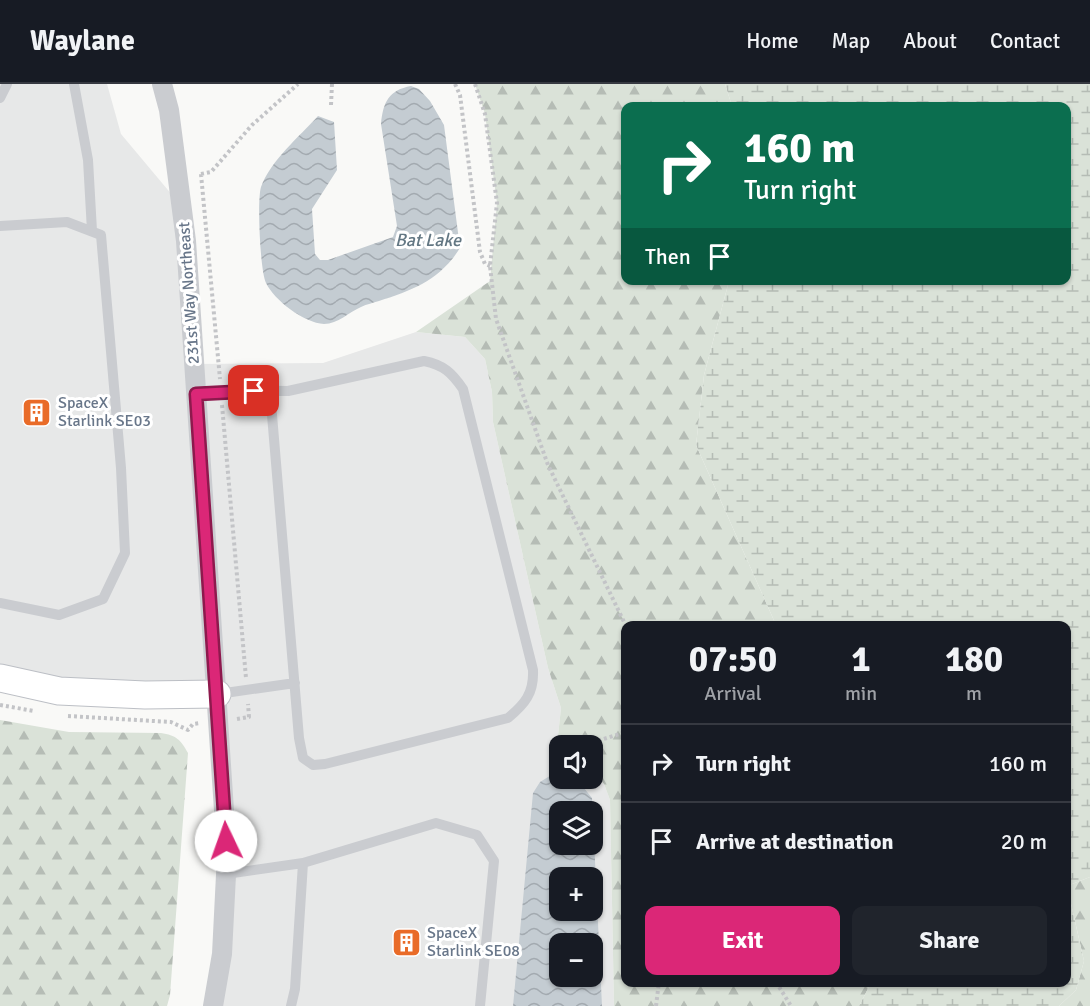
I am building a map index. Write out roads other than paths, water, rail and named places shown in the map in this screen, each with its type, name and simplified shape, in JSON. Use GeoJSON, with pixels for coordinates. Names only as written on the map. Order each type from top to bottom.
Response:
{"type":"FeatureCollection","features":[{"type":"Feature","properties":{"kind":"street","name":"231st Way Northeast"},"geometry":{"type":"LineString","coordinates":[[162,84],[169,110],[182,198],[218,694],[226,874],[222,954],[213,1006]]}},
{"type":"Feature","properties":{"kind":"street"},"geometry":{"type":"LineString","coordinates":[[0,678],[59,691],[145,695],[218,694]]}},
{"type":"Feature","properties":{"kind":"lane"},"geometry":{"type":"LineString","coordinates":[[0,98],[6,84]]}},
{"type":"Feature","properties":{"kind":"lane"},"geometry":{"type":"LineString","coordinates":[[74,84],[88,160],[92,231]]}},
{"type":"Feature","properties":{"kind":"lane"},"geometry":{"type":"LineString","coordinates":[[0,226],[67,222],[101,235],[125,553],[103,599],[59,615],[0,603]]}},
{"type":"Feature","properties":{"kind":"lane"},"geometry":{"type":"LineString","coordinates":[[196,394],[220,391],[270,390],[288,391],[424,361],[437,364],[452,373],[463,389],[533,670],[530,696],[508,718],[325,764],[313,765],[303,758],[294,683],[270,390]]}},
{"type":"Feature","properties":{"kind":"lane"},"geometry":{"type":"LineString","coordinates":[[218,694],[294,683]]}},
{"type":"Feature","properties":{"kind":"lane"},"geometry":{"type":"LineString","coordinates":[[226,874],[303,863],[436,823],[477,835],[494,861],[480,1006]]}},
{"type":"Feature","properties":{"kind":"lane"},"geometry":{"type":"LineString","coordinates":[[291,1006],[295,989],[303,863]]}},
{"type":"Feature","properties":{"kind":"water","name":"Bat Lake"},"geometry":{"type":"Polygon","coordinates":[[[411,86],[419,89],[430,101],[444,125],[460,248],[435,276],[414,288],[363,306],[334,322],[324,324],[308,320],[290,310],[266,283],[260,235],[261,187],[278,158],[318,116],[334,122],[337,170],[312,209],[315,254],[320,260],[328,260],[393,237],[397,226],[381,124],[383,109],[388,98],[397,91],[411,86]]]}},
{"type":"Feature","properties":{"kind":"water"},"geometry":{"type":"Polygon","coordinates":[[[549,776],[549,789],[585,789],[592,798],[592,801],[549,801],[549,855],[595,855],[595,867],[549,867],[549,921],[598,921],[598,933],[549,933],[549,987],[601,987],[602,1006],[513,1006],[533,793],[540,782],[549,776]]]}},
{"type":"Feature","properties":{"kind":"place","name":"SpaceX Starlink SE03"},"geometry":{"type":"Point","coordinates":[37,412]}},
{"type":"Feature","properties":{"kind":"place","name":"SpaceX Starlink SE08"},"geometry":{"type":"Point","coordinates":[406,942]}}]}
